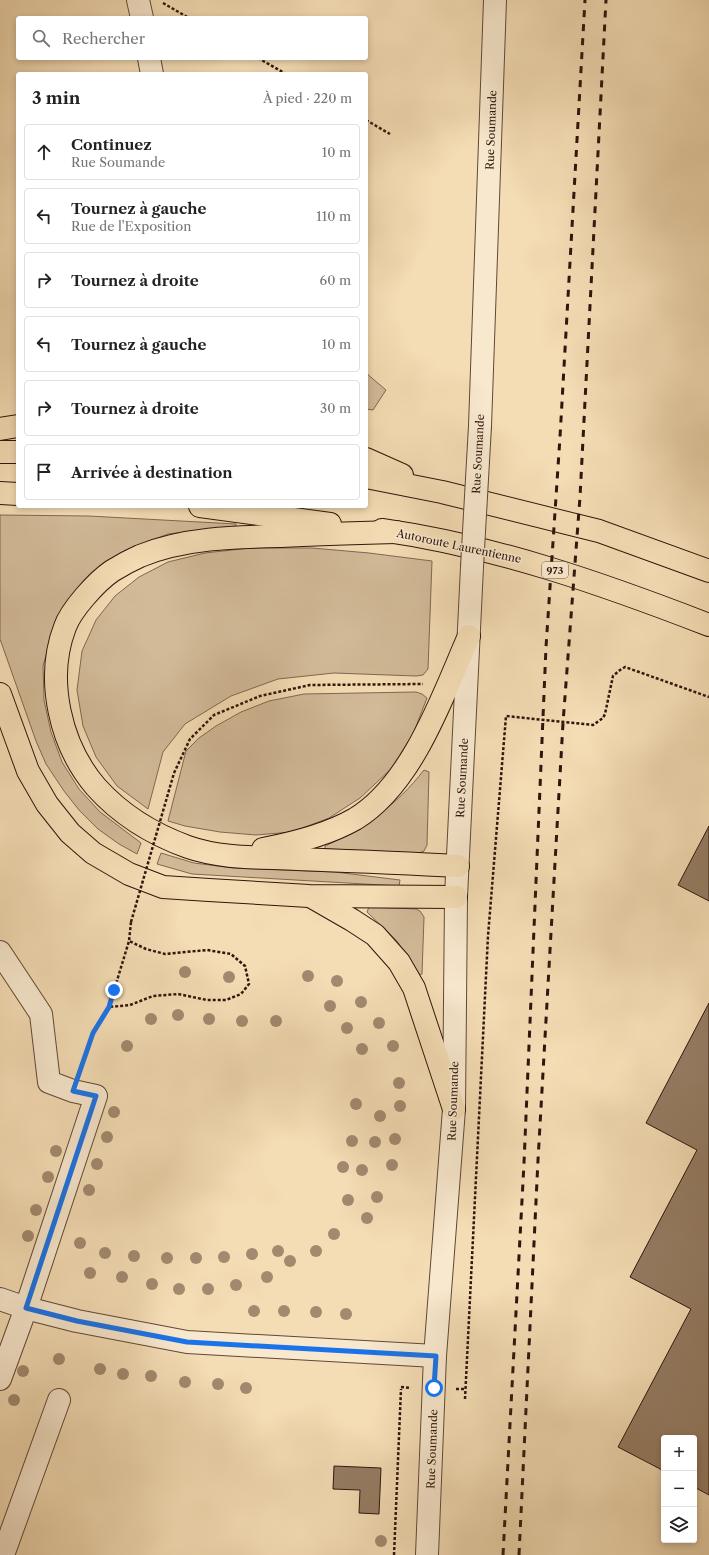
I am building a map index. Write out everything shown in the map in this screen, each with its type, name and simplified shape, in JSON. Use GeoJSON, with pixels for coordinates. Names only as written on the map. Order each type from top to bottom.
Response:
{"type":"FeatureCollection","features":[{"type":"Feature","properties":{"kind":"highway"},"geometry":{"type":"LineString","coordinates":[[0,429],[16,426]]}},
{"type":"Feature","properties":{"kind":"highway"},"geometry":{"type":"LineString","coordinates":[[0,452],[16,452]]}},
{"type":"Feature","properties":{"kind":"highway"},"geometry":{"type":"LineString","coordinates":[[368,460],[442,492]]}},
{"type":"Feature","properties":{"kind":"highway"},"geometry":{"type":"LineString","coordinates":[[368,477],[442,492],[599,531],[709,570]]}},
{"type":"Feature","properties":{"kind":"highway"},"geometry":{"type":"LineString","coordinates":[[0,493],[16,494]]}},
{"type":"Feature","properties":{"kind":"highway","name":"Autoroute Laurentienne"},"geometry":{"type":"LineString","coordinates":[[215,508],[396,532],[522,559],[653,603],[709,625]]}},
{"type":"Feature","properties":{"kind":"highway"},"geometry":{"type":"LineString","coordinates":[[396,532],[231,537],[166,547],[139,557],[111,572],[82,600],[65,626],[57,656],[56,688],[63,724],[76,757],[95,785],[114,806],[137,823],[163,837],[190,847],[231,856],[458,866]]}},
{"type":"Feature","properties":{"kind":"highway"},"geometry":{"type":"LineString","coordinates":[[231,856],[291,843],[323,834],[355,819],[379,801],[421,744],[469,636]]}},
{"type":"Feature","properties":{"kind":"highway"},"geometry":{"type":"LineString","coordinates":[[0,694],[28,771],[47,804],[70,833],[93,853],[129,874],[163,887],[309,896],[456,897]]}},
{"type":"Feature","properties":{"kind":"highway"},"geometry":{"type":"LineString","coordinates":[[309,896],[352,920],[375,935],[399,962],[414,988],[454,1109]]}},
{"type":"Feature","properties":{"kind":"street"},"geometry":{"type":"LineString","coordinates":[[138,0],[142,16]]}},
{"type":"Feature","properties":{"kind":"street","name":"Rue Soumande"},"geometry":{"type":"LineString","coordinates":[[427,1555],[436,1356],[454,1109],[456,897],[480,426],[495,0]]}},
{"type":"Feature","properties":{"kind":"street"},"geometry":{"type":"LineString","coordinates":[[149,60],[152,72]]}},
{"type":"Feature","properties":{"kind":"street"},"geometry":{"type":"LineString","coordinates":[[0,952],[41,1014],[49,1082],[73,1091],[96,1096],[26,1308],[0,1379]]}},
{"type":"Feature","properties":{"kind":"street"},"geometry":{"type":"LineString","coordinates":[[0,1299],[26,1308],[77,1321],[187,1342],[436,1356]]}},
{"type":"Feature","properties":{"kind":"street"},"geometry":{"type":"LineString","coordinates":[[3,1555],[59,1400]]}},
{"type":"Feature","properties":{"kind":"path"},"geometry":{"type":"LineString","coordinates":[[158,0],[186,16]]}},
{"type":"Feature","properties":{"kind":"path"},"geometry":{"type":"LineString","coordinates":[[262,60],[282,72]]}},
{"type":"Feature","properties":{"kind":"path"},"geometry":{"type":"LineString","coordinates":[[368,121],[390,134]]}},
{"type":"Feature","properties":{"kind":"path"},"geometry":{"type":"LineString","coordinates":[[465,1399],[488,936],[506,716],[593,725],[603,718],[605,714],[613,676],[620,670],[626,668],[709,697]]}},
{"type":"Feature","properties":{"kind":"path"},"geometry":{"type":"LineString","coordinates":[[73,1091],[93,1033],[109,1007],[129,941],[132,922],[174,773],[190,738],[214,715],[260,696],[310,685],[426,684]]}},
{"type":"Feature","properties":{"kind":"path"},"geometry":{"type":"LineString","coordinates":[[109,1007],[130,1005],[153,996],[178,994],[207,1000],[226,1000],[241,994],[250,984],[245,966],[231,954],[207,950],[165,954],[146,949],[129,941]]}},
{"type":"Feature","properties":{"kind":"path"},"geometry":{"type":"LineString","coordinates":[[394,1555],[401,1389]]}},
{"type":"Feature","properties":{"kind":"shaded area"},"geometry":{"type":"Polygon","coordinates":[[[368,375],[386,390],[373,410],[368,409],[368,375]]]}},
{"type":"Feature","properties":{"kind":"shaded area"},"geometry":{"type":"Polygon","coordinates":[[[0,515],[89,516],[236,524],[236,526],[168,534],[126,550],[92,573],[67,602],[53,631],[43,666],[44,700],[51,732],[62,762],[79,789],[100,812],[141,843],[137,854],[119,844],[98,829],[79,810],[46,764],[36,741],[0,639],[0,515]]]}},
{"type":"Feature","properties":{"kind":"shaded area"},"geometry":{"type":"Polygon","coordinates":[[[250,548],[312,548],[432,561],[428,669],[423,675],[416,676],[334,673],[278,679],[231,696],[185,724],[163,752],[148,809],[117,786],[96,757],[83,726],[77,690],[82,651],[96,620],[115,596],[139,577],[168,562],[205,553],[250,548]]]}},
{"type":"Feature","properties":{"kind":"shaded area"},"geometry":{"type":"Polygon","coordinates":[[[416,692],[427,698],[413,734],[391,769],[360,798],[329,818],[292,832],[256,835],[220,832],[185,826],[168,821],[186,751],[199,738],[216,726],[241,712],[269,701],[304,694],[416,692]]]}},
{"type":"Feature","properties":{"kind":"shaded area"},"geometry":{"type":"Polygon","coordinates":[[[424,770],[429,772],[427,845],[424,851],[419,853],[325,849],[325,846],[366,823],[391,805],[414,783],[424,770]]]}},
{"type":"Feature","properties":{"kind":"shaded area"},"geometry":{"type":"Polygon","coordinates":[[[161,853],[194,863],[233,868],[335,872],[400,880],[399,886],[192,874],[157,864],[161,853]]]}},
{"type":"Feature","properties":{"kind":"shaded area"},"geometry":{"type":"Polygon","coordinates":[[[369,907],[416,909],[420,911],[424,917],[422,974],[420,975],[397,941],[367,912],[369,907]]]}},
{"type":"Feature","properties":{"kind":"building"},"geometry":{"type":"Polygon","coordinates":[[[709,826],[709,901],[678,885],[709,826]]]}},
{"type":"Feature","properties":{"kind":"building"},"geometry":{"type":"Polygon","coordinates":[[[709,1003],[709,1495],[697,1489],[697,1435],[661,1435],[661,1469],[618,1447],[691,1309],[630,1277],[697,1150],[646,1123],[709,1003]]]}},
{"type":"Feature","properties":{"kind":"building"},"geometry":{"type":"Polygon","coordinates":[[[334,1466],[381,1468],[379,1514],[359,1513],[360,1490],[333,1489],[334,1466]]]}},
{"type":"Feature","properties":{"kind":"railway"},"geometry":{"type":"LineString","coordinates":[[503,1555],[524,1163],[546,647],[560,437],[585,0]]}},
{"type":"Feature","properties":{"kind":"railway"},"geometry":{"type":"LineString","coordinates":[[519,1555],[538,1160],[563,723],[580,497],[606,0]]}},
{"type":"Feature","properties":{"kind":"route"},"geometry":{"type":"LineString","coordinates":[[114,990],[109,1007],[93,1033],[73,1091],[96,1096],[59,1204],[26,1308],[77,1321],[187,1342],[436,1356],[434,1388]]}}]}
